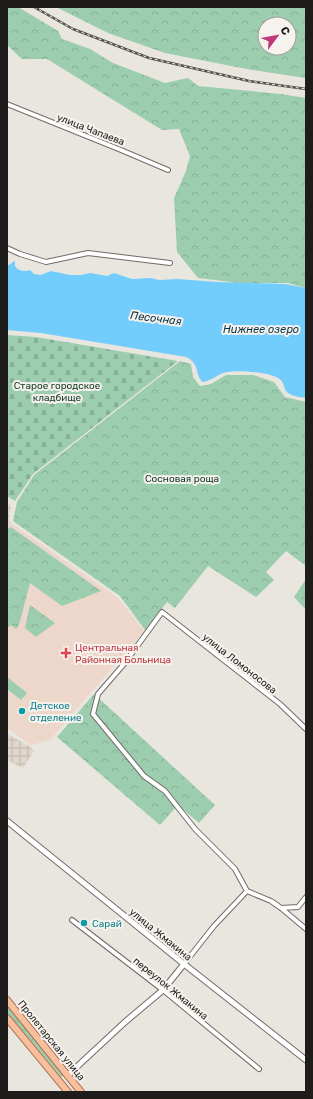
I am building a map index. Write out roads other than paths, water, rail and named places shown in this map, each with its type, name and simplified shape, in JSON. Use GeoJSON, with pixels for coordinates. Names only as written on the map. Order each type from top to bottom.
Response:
{"type":"FeatureCollection","features":[{"type":"Feature","properties":{"kind":"main road","name":"Пролетарская улица"},"geometry":{"type":"LineString","coordinates":[[7,1000],[82,1092]]}},
{"type":"Feature","properties":{"kind":"main road","name":"Пролетарская улица"},"geometry":{"type":"LineString","coordinates":[[7,1018],[68,1092]]}},
{"type":"Feature","properties":{"kind":"main road"},"geometry":{"type":"LineString","coordinates":[[59,1082],[68,1076]]}},
{"type":"Feature","properties":{"kind":"street","name":"улица Чапаева"},"geometry":{"type":"LineString","coordinates":[[7,104],[168,170]]}},
{"type":"Feature","properties":{"kind":"street"},"geometry":{"type":"LineString","coordinates":[[7,248],[20,254],[46,262],[88,253],[170,262]]}},
{"type":"Feature","properties":{"kind":"street","name":"улица Ломоносова"},"geometry":{"type":"LineString","coordinates":[[247,891],[235,869],[195,829],[165,791],[144,776],[93,714],[98,694],[124,664],[162,612],[280,704],[306,729]]}},
{"type":"Feature","properties":{"kind":"street","name":"улица Жмакина"},"geometry":{"type":"LineString","coordinates":[[7,821],[306,1060]]}},
{"type":"Feature","properties":{"kind":"street"},"geometry":{"type":"LineString","coordinates":[[68,1076],[125,1022],[163,990],[214,926],[247,891],[271,901],[306,929]]}},
{"type":"Feature","properties":{"kind":"street"},"geometry":{"type":"LineString","coordinates":[[281,908],[298,907],[306,897]]}},
{"type":"Feature","properties":{"kind":"street","name":"переулок Жмакина"},"geometry":{"type":"LineString","coordinates":[[72,920],[163,990],[259,1069]]}},
{"type":"Feature","properties":{"kind":"water","name":"Нижнее озеро"},"geometry":{"type":"Polygon","coordinates":[[[15,261],[15,266],[19,270],[30,270],[34,274],[41,275],[51,271],[70,275],[90,273],[107,276],[114,273],[132,279],[151,278],[159,280],[178,279],[285,284],[306,288],[306,398],[287,393],[280,379],[267,374],[235,371],[223,373],[211,380],[203,382],[200,379],[194,363],[186,357],[41,333],[7,330],[7,266],[15,261]]]}},
{"type":"Feature","properties":{"kind":"railway"},"geometry":{"type":"LineString","coordinates":[[34,7],[73,29],[149,58],[249,81],[306,89]]}},
{"type":"Feature","properties":{"kind":"place","name":"Центральная Районная Больница"},"geometry":{"type":"Point","coordinates":[66,653]}},
{"type":"Feature","properties":{"kind":"place","name":"Детское отделение"},"geometry":{"type":"Point","coordinates":[22,711]}},
{"type":"Feature","properties":{"kind":"place","name":"Сарай"},"geometry":{"type":"Point","coordinates":[84,923]}},
{"type":"Feature","properties":{"kind":"water label","name":"Песочная"},"geometry":{"type":"Point","coordinates":[156,318]}},
{"type":"Feature","properties":{"kind":"park label","name":"Старое городское кладбище"},"geometry":{"type":"Point","coordinates":[57,390]}},
{"type":"Feature","properties":{"kind":"park label","name":"Сосновая роща"},"geometry":{"type":"Point","coordinates":[182,478]}}]}
